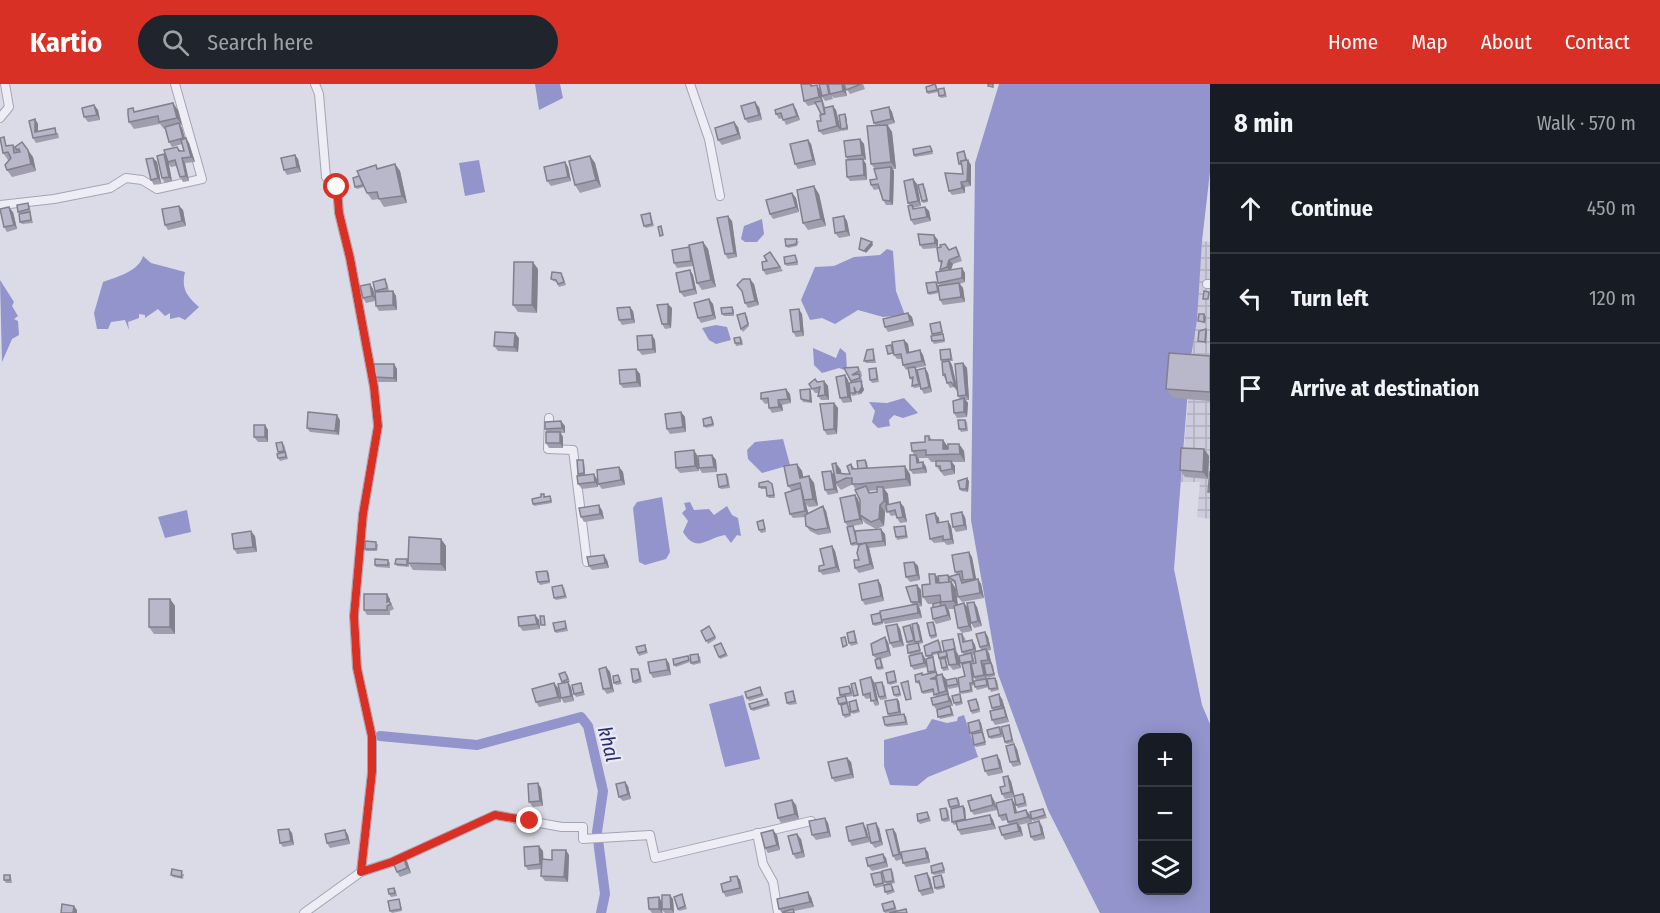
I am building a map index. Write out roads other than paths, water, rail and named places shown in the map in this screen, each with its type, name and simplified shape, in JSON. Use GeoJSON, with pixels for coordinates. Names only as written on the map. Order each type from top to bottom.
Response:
{"type":"FeatureCollection","features":[{"type":"Feature","properties":{"kind":"street"},"geometry":{"type":"LineString","coordinates":[[0,118],[9,107],[5,84]]}},
{"type":"Feature","properties":{"kind":"street"},"geometry":{"type":"LineString","coordinates":[[0,205],[54,199],[110,188],[126,178],[142,180],[157,189],[202,179],[175,84]]}},
{"type":"Feature","properties":{"kind":"street"},"geometry":{"type":"LineString","coordinates":[[315,84],[326,177],[337,187],[339,213],[350,258],[374,387],[378,426],[363,514],[354,616],[357,668],[372,737],[372,772],[361,872]]}},
{"type":"Feature","properties":{"kind":"street"},"geometry":{"type":"LineString","coordinates":[[690,84],[709,139],[720,196]]}},
{"type":"Feature","properties":{"kind":"street"},"geometry":{"type":"LineString","coordinates":[[549,418],[548,448],[573,450],[587,562]]}},
{"type":"Feature","properties":{"kind":"street"},"geometry":{"type":"LineString","coordinates":[[304,913],[361,872],[392,862],[495,815],[562,827],[583,827],[583,839],[650,835],[655,858],[811,821]]}},
{"type":"Feature","properties":{"kind":"street"},"geometry":{"type":"LineString","coordinates":[[757,833],[763,864],[773,882],[778,913]]}},
{"type":"Feature","properties":{"kind":"water"},"geometry":{"type":"Polygon","coordinates":[[[535,84],[560,84],[563,98],[539,110],[535,84]]]}},
{"type":"Feature","properties":{"kind":"water"},"geometry":{"type":"Polygon","coordinates":[[[999,84],[1210,84],[1210,172],[1202,241],[1197,320],[1190,363],[1174,569],[1202,705],[1210,724],[1210,913],[1100,913],[1048,810],[998,674],[971,520],[975,163],[999,84]]]}},
{"type":"Feature","properties":{"kind":"water"},"geometry":{"type":"Polygon","coordinates":[[[479,160],[485,192],[465,196],[459,163],[479,160]]]}},
{"type":"Feature","properties":{"kind":"water"},"geometry":{"type":"Polygon","coordinates":[[[762,219],[764,234],[757,242],[745,242],[741,239],[744,226],[762,219]]]}},
{"type":"Feature","properties":{"kind":"water"},"geometry":{"type":"Polygon","coordinates":[[[887,249],[893,251],[896,291],[905,315],[883,317],[858,310],[835,324],[822,318],[810,320],[801,300],[815,267],[834,266],[854,257],[880,255],[887,249]]]}},
{"type":"Feature","properties":{"kind":"water"},"geometry":{"type":"Polygon","coordinates":[[[143,256],[151,263],[185,272],[186,292],[199,307],[185,320],[179,317],[170,319],[170,313],[165,316],[158,309],[145,318],[145,315],[139,314],[139,318],[128,322],[129,330],[125,320],[111,322],[108,329],[97,329],[94,313],[103,282],[132,270],[143,256]]]}},
{"type":"Feature","properties":{"kind":"water"},"geometry":{"type":"Polygon","coordinates":[[[0,280],[14,302],[12,306],[18,316],[14,319],[18,321],[19,335],[12,339],[2,362],[0,280]]]}},
{"type":"Feature","properties":{"kind":"water"},"geometry":{"type":"Polygon","coordinates":[[[716,325],[727,327],[731,340],[716,344],[709,340],[702,328],[716,325]]]}},
{"type":"Feature","properties":{"kind":"water"},"geometry":{"type":"Polygon","coordinates":[[[813,348],[836,358],[840,348],[846,353],[847,371],[839,368],[822,373],[814,365],[813,348]]]}},
{"type":"Feature","properties":{"kind":"water"},"geometry":{"type":"Polygon","coordinates":[[[904,398],[918,413],[903,418],[894,415],[889,420],[890,426],[878,428],[872,422],[875,411],[869,402],[887,403],[904,398]]]}},
{"type":"Feature","properties":{"kind":"water"},"geometry":{"type":"Polygon","coordinates":[[[783,439],[790,465],[762,473],[748,459],[747,450],[755,442],[783,439]]]}},
{"type":"Feature","properties":{"kind":"water"},"geometry":{"type":"Polygon","coordinates":[[[662,497],[670,552],[666,559],[645,565],[639,562],[633,508],[637,502],[662,497]]]}},
{"type":"Feature","properties":{"kind":"water"},"geometry":{"type":"Polygon","coordinates":[[[690,502],[694,510],[709,509],[714,515],[727,506],[732,515],[738,518],[741,536],[737,535],[731,543],[725,535],[702,543],[688,539],[683,532],[688,521],[682,513],[686,509],[684,503],[690,502]]]}},
{"type":"Feature","properties":{"kind":"water"},"geometry":{"type":"Polygon","coordinates":[[[187,510],[191,532],[165,538],[158,517],[187,510]]]}},
{"type":"Feature","properties":{"kind":"water"},"geometry":{"type":"Polygon","coordinates":[[[743,695],[760,759],[725,767],[709,704],[743,695]]]}},
{"type":"Feature","properties":{"kind":"water"},"geometry":{"type":"Polygon","coordinates":[[[964,715],[978,757],[928,777],[917,786],[890,785],[884,766],[884,740],[926,729],[932,719],[947,723],[957,721],[958,717],[964,715]]]}},
{"type":"Feature","properties":{"kind":"waterway","name":"khal"},"geometry":{"type":"LineString","coordinates":[[380,736],[477,745],[581,717],[588,726],[603,791],[597,832],[605,894],[601,913]]}}]}
